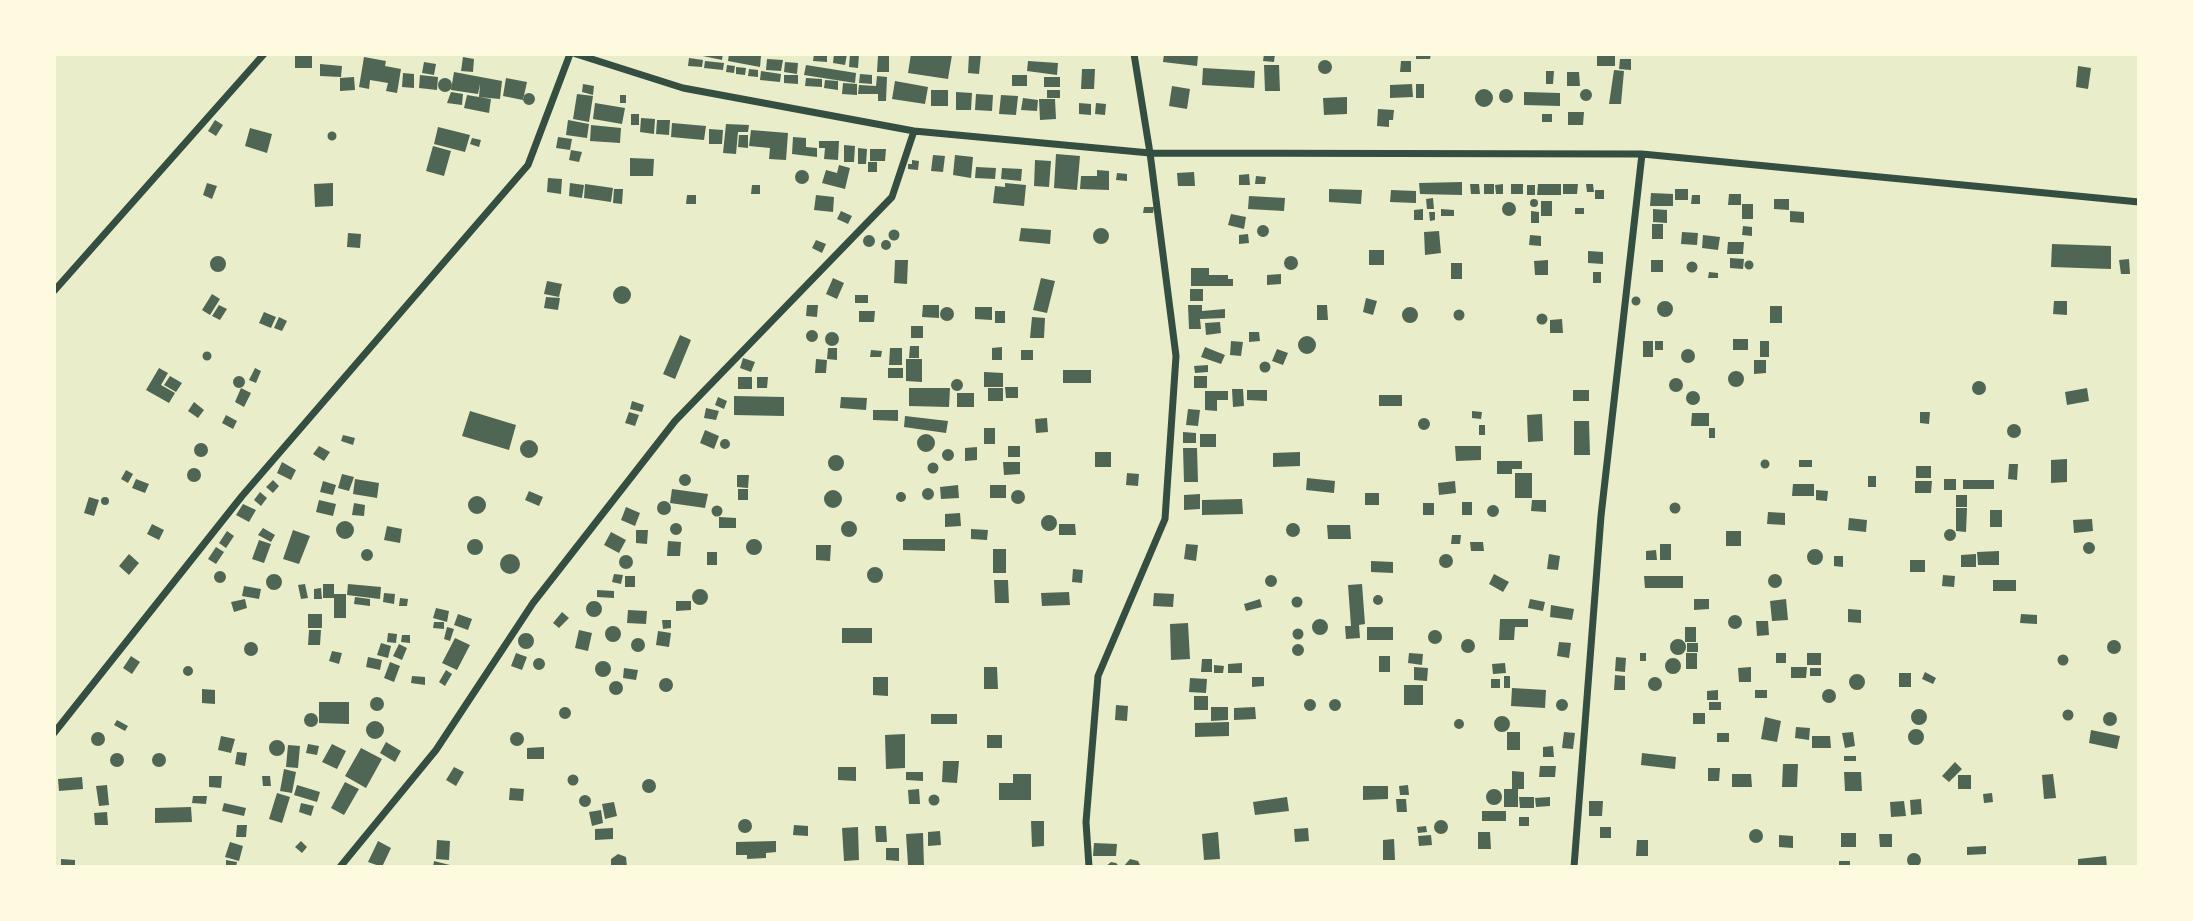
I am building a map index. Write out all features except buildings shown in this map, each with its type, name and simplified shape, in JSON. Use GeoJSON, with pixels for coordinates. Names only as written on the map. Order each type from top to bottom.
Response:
{"type":"FeatureCollection","features":[{"type":"Feature","properties":{"kind":"street"},"geometry":{"type":"LineString","coordinates":[[54,291],[264,54]]}},
{"type":"Feature","properties":{"kind":"street"},"geometry":{"type":"LineString","coordinates":[[54,733],[242,496],[528,165],[570,54]]}},
{"type":"Feature","properties":{"kind":"street"},"geometry":{"type":"LineString","coordinates":[[576,54],[683,88],[915,131],[1150,153],[1642,153],[2139,202]]}},
{"type":"Feature","properties":{"kind":"street"},"geometry":{"type":"LineString","coordinates":[[1089,867],[1086,822],[1098,676],[1165,519],[1176,356],[1150,153],[1134,54]]}},
{"type":"Feature","properties":{"kind":"street"},"geometry":{"type":"LineString","coordinates":[[340,867],[436,750],[533,603],[675,421],[892,197],[915,131]]}},
{"type":"Feature","properties":{"kind":"street"},"geometry":{"type":"LineString","coordinates":[[1574,867],[1601,516],[1642,153]]}}]}
